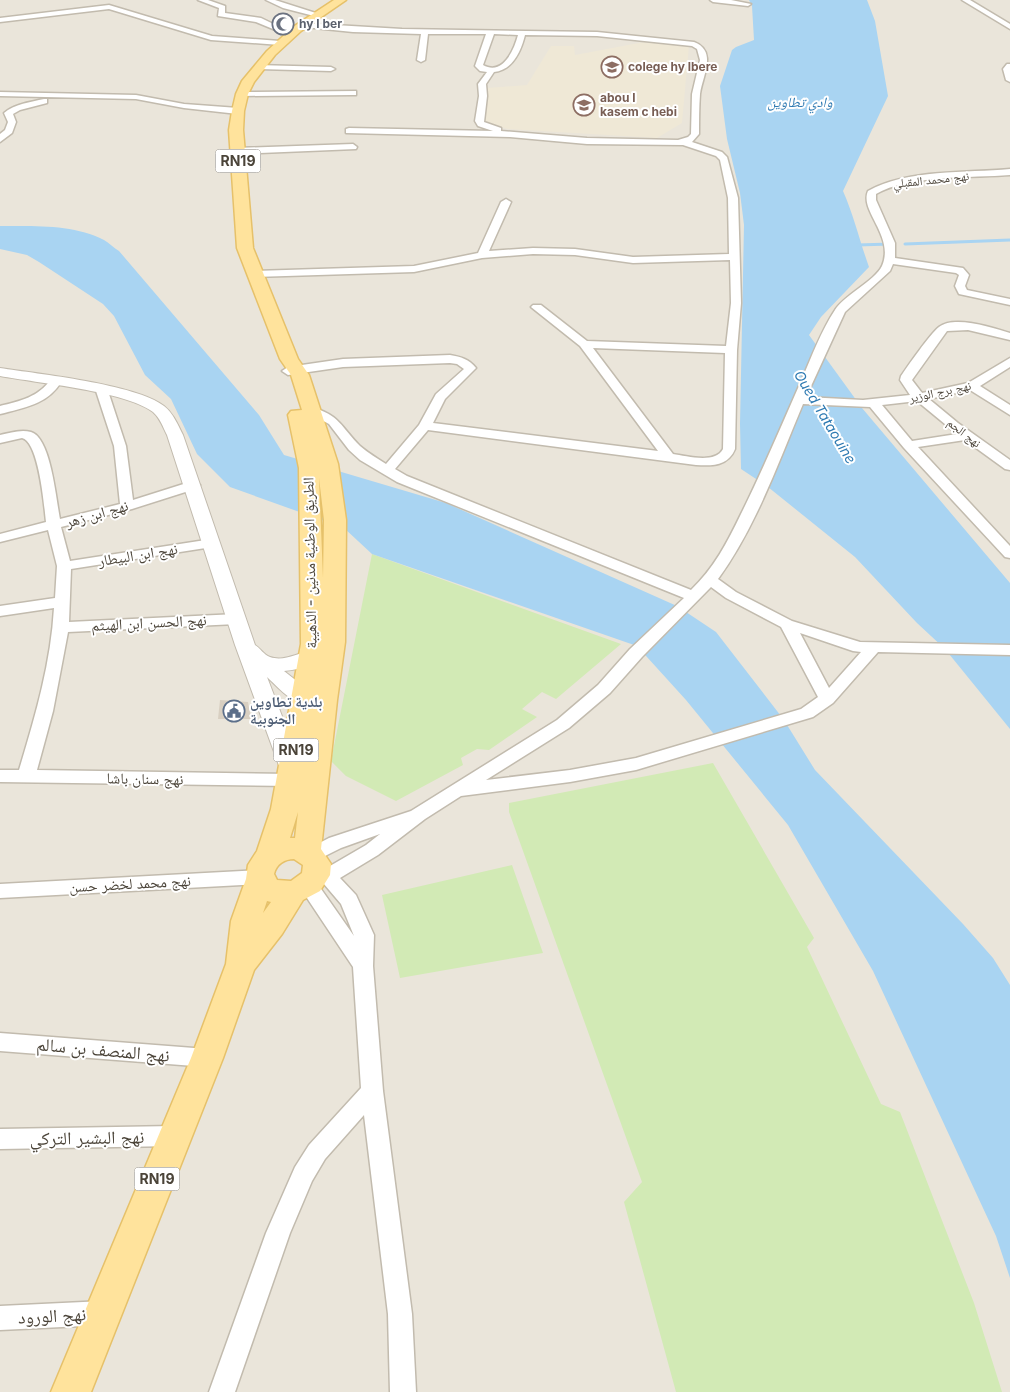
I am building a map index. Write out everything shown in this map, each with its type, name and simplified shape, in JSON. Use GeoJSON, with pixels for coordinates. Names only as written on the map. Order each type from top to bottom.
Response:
{"type":"FeatureCollection","features":[{"type":"Feature","properties":{"kind":"main road","name":"الطريق الوطنية مدنين - الذهيبة"},"geometry":{"type":"LineString","coordinates":[[241,964],[311,873],[314,699],[319,648],[309,468],[310,420],[288,377],[291,366],[245,248],[236,126],[242,94],[248,81],[259,66],[285,39],[341,0]]}},
{"type":"Feature","properties":{"kind":"main road","name":"الطريق الوطنية مدنين - الذهيبة"},"geometry":{"type":"LineString","coordinates":[[71,1392],[207,1058],[241,964],[246,921],[285,809],[314,699]]}},
{"type":"Feature","properties":{"kind":"main road"},"geometry":{"type":"LineString","coordinates":[[292,848],[311,873],[276,892],[264,885],[263,870],[277,851],[292,848]]}},
{"type":"Feature","properties":{"kind":"street"},"geometry":{"type":"LineString","coordinates":[[202,0],[223,6],[221,14],[258,20],[285,39]]}},
{"type":"Feature","properties":{"kind":"street"},"geometry":{"type":"LineString","coordinates":[[268,0],[318,15]]}},
{"type":"Feature","properties":{"kind":"street"},"geometry":{"type":"LineString","coordinates":[[712,0],[748,4]]}},
{"type":"Feature","properties":{"kind":"street"},"geometry":{"type":"LineString","coordinates":[[965,0],[1010,27]]}},
{"type":"Feature","properties":{"kind":"street"},"geometry":{"type":"LineString","coordinates":[[1,21],[109,7],[128,2]]}},
{"type":"Feature","properties":{"kind":"street"},"geometry":{"type":"LineString","coordinates":[[109,7],[211,38],[285,39]]}},
{"type":"Feature","properties":{"kind":"street"},"geometry":{"type":"LineString","coordinates":[[304,25],[425,31],[586,34],[683,42],[698,46],[703,56],[704,66],[696,94],[695,134],[691,139],[684,142],[666,144],[587,141],[510,134],[349,131]]}},
{"type":"Feature","properties":{"kind":"street"},"geometry":{"type":"LineString","coordinates":[[421,60],[425,31]]}},
{"type":"Feature","properties":{"kind":"street"},"geometry":{"type":"LineString","coordinates":[[491,32],[479,67],[482,69],[492,70],[504,67],[520,44],[522,32]]}},
{"type":"Feature","properties":{"kind":"street"},"geometry":{"type":"LineString","coordinates":[[259,66],[331,69]]}},
{"type":"Feature","properties":{"kind":"street"},"geometry":{"type":"LineString","coordinates":[[1010,66],[1007,69],[1010,80]]}},
{"type":"Feature","properties":{"kind":"street"},"geometry":{"type":"LineString","coordinates":[[492,70],[482,84],[483,96],[480,123],[510,134]]}},
{"type":"Feature","properties":{"kind":"street"},"geometry":{"type":"LineString","coordinates":[[242,94],[353,93]]}},
{"type":"Feature","properties":{"kind":"street"},"geometry":{"type":"LineString","coordinates":[[0,94],[136,97],[184,106],[238,111]]}},
{"type":"Feature","properties":{"kind":"street"},"geometry":{"type":"LineString","coordinates":[[0,139],[9,131],[12,122],[8,113],[60,96]]}},
{"type":"Feature","properties":{"kind":"street"},"geometry":{"type":"LineString","coordinates":[[426,426],[544,444],[701,461],[721,460],[727,456],[729,449],[731,350],[736,303],[733,198],[724,159],[714,152],[684,142]]}},
{"type":"Feature","properties":{"kind":"street"},"geometry":{"type":"LineString","coordinates":[[237,151],[353,147]]}},
{"type":"Feature","properties":{"kind":"street","name":"نهج محمد المقبلي"},"geometry":{"type":"LineString","coordinates":[[889,260],[890,243],[871,200],[871,193],[875,189],[884,185],[912,180],[1010,172]]}},
{"type":"Feature","properties":{"kind":"street"},"geometry":{"type":"LineString","coordinates":[[482,255],[506,202]]}},
{"type":"Feature","properties":{"kind":"street"},"geometry":{"type":"LineString","coordinates":[[254,274],[414,269],[443,265],[482,255],[552,251],[633,260],[736,257]]}},
{"type":"Feature","properties":{"kind":"street"},"geometry":{"type":"LineString","coordinates":[[311,873],[372,850],[419,814],[563,724],[604,689],[681,606],[710,580],[727,557],[761,488],[817,358],[840,310],[886,269],[889,260],[959,270],[964,275],[960,286],[963,292],[1010,302]]}},
{"type":"Feature","properties":{"kind":"street"},"geometry":{"type":"LineString","coordinates":[[537,307],[584,344],[668,456]]}},
{"type":"Feature","properties":{"kind":"street"},"geometry":{"type":"LineString","coordinates":[[920,398],[907,385],[907,376],[943,329],[956,325],[1010,337]]}},
{"type":"Feature","properties":{"kind":"street"},"geometry":{"type":"LineString","coordinates":[[584,344],[731,350]]}},
{"type":"Feature","properties":{"kind":"street"},"geometry":{"type":"LineString","coordinates":[[291,366],[442,359],[461,361],[467,364],[470,368],[468,371],[440,397],[426,426],[387,471]]}},
{"type":"Feature","properties":{"kind":"street","name":"نهج برج الوزير"},"geometry":{"type":"LineString","coordinates":[[800,400],[868,403],[920,398],[972,386],[1010,362]]}},
{"type":"Feature","properties":{"kind":"street"},"geometry":{"type":"LineString","coordinates":[[0,372],[102,391],[144,402],[157,408],[165,416],[175,435],[193,485],[292,777]]}},
{"type":"Feature","properties":{"kind":"street"},"geometry":{"type":"LineString","coordinates":[[0,410],[46,394],[52,389],[55,382]]}},
{"type":"Feature","properties":{"kind":"street"},"geometry":{"type":"LineString","coordinates":[[972,386],[1010,411]]}},
{"type":"Feature","properties":{"kind":"street"},"geometry":{"type":"LineString","coordinates":[[102,391],[120,446],[127,506]]}},
{"type":"Feature","properties":{"kind":"street","name":"نهج الجم"},"geometry":{"type":"LineString","coordinates":[[920,398],[967,436],[1010,466]]}},
{"type":"Feature","properties":{"kind":"street"},"geometry":{"type":"LineString","coordinates":[[868,403],[1010,554]]}},
{"type":"Feature","properties":{"kind":"street"},"geometry":{"type":"LineString","coordinates":[[310,420],[333,421],[354,447],[387,471],[429,490],[693,596]]}},
{"type":"Feature","properties":{"kind":"street"},"geometry":{"type":"LineString","coordinates":[[0,439],[22,434],[29,435],[35,440],[42,456],[54,526],[64,566],[61,627],[45,711],[26,777]]}},
{"type":"Feature","properties":{"kind":"street"},"geometry":{"type":"LineString","coordinates":[[909,445],[967,436]]}},
{"type":"Feature","properties":{"kind":"street","name":"نهج ابن زهر"},"geometry":{"type":"LineString","coordinates":[[0,538],[54,526],[127,506],[193,485]]}},
{"type":"Feature","properties":{"kind":"street","name":"نهج ابن البيطار"},"geometry":{"type":"LineString","coordinates":[[64,566],[212,543]]}},
{"type":"Feature","properties":{"kind":"street"},"geometry":{"type":"LineString","coordinates":[[710,580],[731,594],[787,624],[846,644],[872,649],[1010,650]]}},
{"type":"Feature","properties":{"kind":"street"},"geometry":{"type":"LineString","coordinates":[[0,611],[62,602]]}},
{"type":"Feature","properties":{"kind":"street","name":"نهج الحسن ابن الهيثم"},"geometry":{"type":"LineString","coordinates":[[61,627],[237,619]]}},
{"type":"Feature","properties":{"kind":"street"},"geometry":{"type":"LineString","coordinates":[[787,624],[827,699]]}},
{"type":"Feature","properties":{"kind":"street"},"geometry":{"type":"LineString","coordinates":[[246,645],[286,684],[314,699]]}},
{"type":"Feature","properties":{"kind":"street"},"geometry":{"type":"LineString","coordinates":[[264,662],[280,666],[299,662],[319,648]]}},
{"type":"Feature","properties":{"kind":"street"},"geometry":{"type":"LineString","coordinates":[[456,791],[537,781],[628,766],[662,758],[760,726],[807,713],[827,699],[860,665],[872,649]]}},
{"type":"Feature","properties":{"kind":"street","name":"نهج سنان باشا"},"geometry":{"type":"LineString","coordinates":[[0,776],[292,777]]}},
{"type":"Feature","properties":{"kind":"street"},"geometry":{"type":"LineString","coordinates":[[311,873],[335,843],[419,814]]}},
{"type":"Feature","properties":{"kind":"street","name":"نهج محمد لخضر حسن"},"geometry":{"type":"LineString","coordinates":[[0,891],[263,870]]}},
{"type":"Feature","properties":{"kind":"street"},"geometry":{"type":"LineString","coordinates":[[311,873],[324,906],[363,966],[372,1090],[400,1314],[403,1392]]}},
{"type":"Feature","properties":{"kind":"street","name":"نهج المنصف بن سالم"},"geometry":{"type":"LineString","coordinates":[[0,1042],[207,1058]]}},
{"type":"Feature","properties":{"kind":"street"},"geometry":{"type":"LineString","coordinates":[[222,1392],[278,1233],[303,1174],[317,1152],[372,1090]]}},
{"type":"Feature","properties":{"kind":"street","name":"نهج البشير التركي"},"geometry":{"type":"LineString","coordinates":[[0,1139],[174,1136]]}},
{"type":"Feature","properties":{"kind":"street","name":"نهج الورود"},"geometry":{"type":"LineString","coordinates":[[0,1318],[104,1313]]}},
{"type":"Feature","properties":{"kind":"shaded area"},"geometry":{"type":"Polygon","coordinates":[[[0,0],[1010,0],[1010,1392],[0,1392],[0,0]]]}},
{"type":"Feature","properties":{"kind":"shaded area","name":"abou l kasem c hebi"},"geometry":{"type":"Polygon","coordinates":[[[644,42],[689,45],[682,123],[657,138],[508,129],[484,122],[487,88],[527,85],[551,46],[574,46],[575,55],[644,42]]]}},
{"type":"Feature","properties":{"kind":"green space"},"geometry":{"type":"Polygon","coordinates":[[[372,554],[621,644],[556,699],[542,692],[522,709],[537,717],[489,750],[477,749],[461,758],[463,765],[396,801],[346,776],[331,761],[372,554]]]}},
{"type":"Feature","properties":{"kind":"green space"},"geometry":{"type":"Polygon","coordinates":[[[713,763],[814,938],[807,947],[881,1104],[900,1112],[974,1303],[1002,1392],[676,1392],[624,1202],[642,1182],[509,812],[509,803],[713,763]]]}},
{"type":"Feature","properties":{"kind":"green space"},"geometry":{"type":"Polygon","coordinates":[[[512,865],[543,953],[400,978],[382,895],[512,865]]]}},
{"type":"Feature","properties":{"kind":"water","name":"وادي تطاوين"},"geometry":{"type":"Polygon","coordinates":[[[749,0],[867,0],[875,21],[888,96],[843,191],[869,267],[821,317],[809,335],[862,408],[1010,583],[1010,729],[945,649],[917,623],[855,557],[768,487],[741,469],[740,424],[744,225],[740,193],[727,139],[720,86],[732,50],[754,40],[752,6],[749,0]]]}},
{"type":"Feature","properties":{"kind":"water"},"geometry":{"type":"Polygon","coordinates":[[[0,226],[53,227],[80,231],[104,240],[119,251],[259,415],[284,455],[446,503],[677,606],[716,632],[784,720],[815,770],[963,924],[993,958],[1010,985],[1010,1278],[996,1236],[873,971],[788,825],[686,700],[637,646],[372,554],[344,528],[230,487],[197,454],[171,399],[145,375],[114,316],[103,304],[39,262],[27,255],[0,249],[0,226]]]}},
{"type":"Feature","properties":{"kind":"building","name":"بلدية تطاوين الجنوبية"},"geometry":{"type":"Polygon","coordinates":[[[220,700],[248,702],[251,719],[218,719],[220,700]]]}},
{"type":"Feature","properties":{"kind":"waterway"},"geometry":{"type":"LineString","coordinates":[[905,244],[1010,240]]}},
{"type":"Feature","properties":{"kind":"waterway"},"geometry":{"type":"LineString","coordinates":[[857,245],[891,244]]}},
{"type":"Feature","properties":{"kind":"place","name":"hy l ber"},"geometry":{"type":"Point","coordinates":[283,24]}},
{"type":"Feature","properties":{"kind":"place","name":"colege hy lbere"},"geometry":{"type":"Point","coordinates":[612,67]}},
{"type":"Feature","properties":{"kind":"place","name":"abou l kasem c hebi"},"geometry":{"type":"Point","coordinates":[584,105]}},
{"type":"Feature","properties":{"kind":"place","name":"بلدية تطاوين الجنوبية"},"geometry":{"type":"Point","coordinates":[234,711]}},
{"type":"Feature","properties":{"kind":"water label","name":"Oued Tataouine"},"geometry":{"type":"Point","coordinates":[825,417]}}]}
